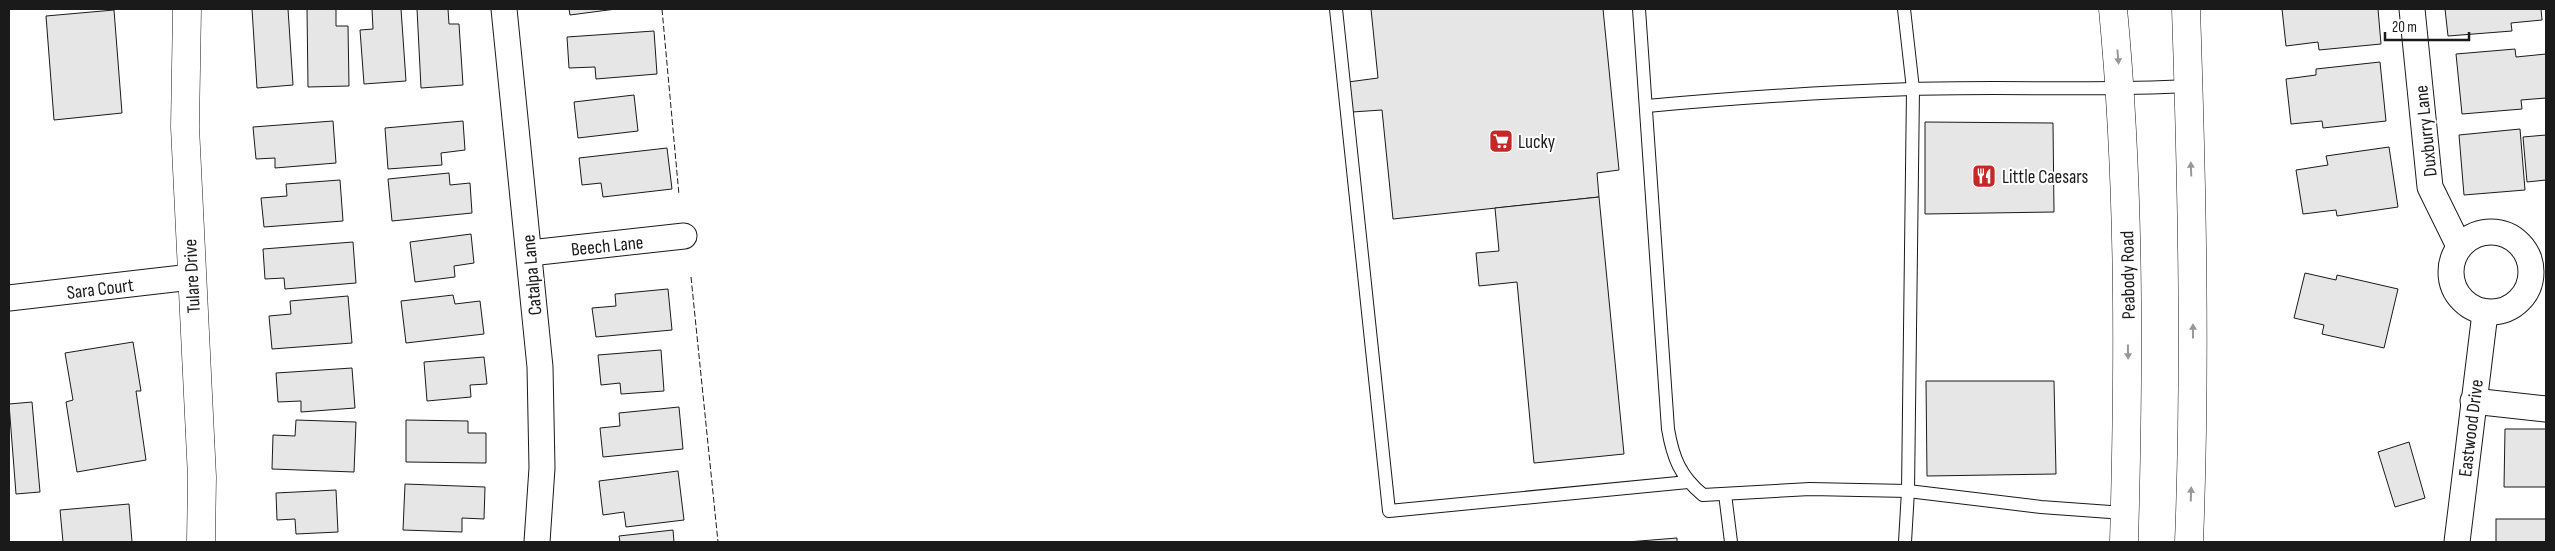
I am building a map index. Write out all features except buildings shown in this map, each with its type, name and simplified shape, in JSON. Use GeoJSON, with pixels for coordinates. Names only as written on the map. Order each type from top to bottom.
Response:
{"type":"FeatureCollection","features":[{"type":"Feature","properties":{"kind":"main road","name":"Tulare Drive"},"geometry":{"type":"LineString","coordinates":[[187,9],[184,128],[202,477],[201,542]]}},
{"type":"Feature","properties":{"kind":"main road","name":"Peabody Road"},"geometry":{"type":"LineString","coordinates":[[2113,9],[2121,90],[2127,252],[2128,413],[2124,542]]}},
{"type":"Feature","properties":{"kind":"main road"},"geometry":{"type":"LineString","coordinates":[[2186,9],[2193,236],[2194,423],[2189,542]]}},
{"type":"Feature","properties":{"kind":"street","name":"Catalpa Lane"},"geometry":{"type":"LineString","coordinates":[[504,9],[540,367],[542,468],[537,542]]}},
{"type":"Feature","properties":{"kind":"street","name":"Duxburry Lane"},"geometry":{"type":"LineString","coordinates":[[2412,9],[2430,186],[2459,246]]}},
{"type":"Feature","properties":{"kind":"street"},"geometry":{"type":"LineString","coordinates":[[2497,232],[2517,240],[2538,252],[2532,278],[2524,298],[2507,310],[2485,313],[2465,304],[2452,287],[2450,266],[2459,246],[2476,234],[2497,232]]}},
{"type":"Feature","properties":{"kind":"street","name":"Beech Lane"},"geometry":{"type":"LineString","coordinates":[[530,253],[684,236]]}},
{"type":"Feature","properties":{"kind":"street","name":"Sara Court"},"geometry":{"type":"LineString","coordinates":[[9,298],[191,277]]}},
{"type":"Feature","properties":{"kind":"street","name":"Eastwood Drive"},"geometry":{"type":"LineString","coordinates":[[2457,542],[2485,313]]}},
{"type":"Feature","properties":{"kind":"street"},"geometry":{"type":"LineString","coordinates":[[2473,401],[2546,409]]}},
{"type":"Feature","properties":{"kind":"lane"},"geometry":{"type":"LineString","coordinates":[[1336,9],[1389,511],[1688,482]]}},
{"type":"Feature","properties":{"kind":"lane"},"geometry":{"type":"LineString","coordinates":[[1639,9],[1668,429],[1672,454],[1688,482],[1703,495],[1810,489],[1908,491],[2041,507],[2124,513]]}},
{"type":"Feature","properties":{"kind":"lane"},"geometry":{"type":"LineString","coordinates":[[1904,9],[1913,89],[1908,491],[1905,542]]}},
{"type":"Feature","properties":{"kind":"lane"},"geometry":{"type":"LineString","coordinates":[[1647,106],[1728,99],[1913,89],[2121,90],[2188,86]]}},
{"type":"Feature","properties":{"kind":"lane"},"geometry":{"type":"LineString","coordinates":[[1725,494],[1731,542]]}},
{"type":"Feature","properties":{"kind":"fence"},"geometry":{"type":"LineString","coordinates":[[662,9],[679,195]]}},
{"type":"Feature","properties":{"kind":"fence"},"geometry":{"type":"LineString","coordinates":[[691,277],[718,542]]}},
{"type":"Feature","properties":{"kind":"place","name":"Lucky"},"geometry":{"type":"Point","coordinates":[1501,141]}},
{"type":"Feature","properties":{"kind":"place","name":"Little Caesars"},"geometry":{"type":"Point","coordinates":[1984,176]}}]}
